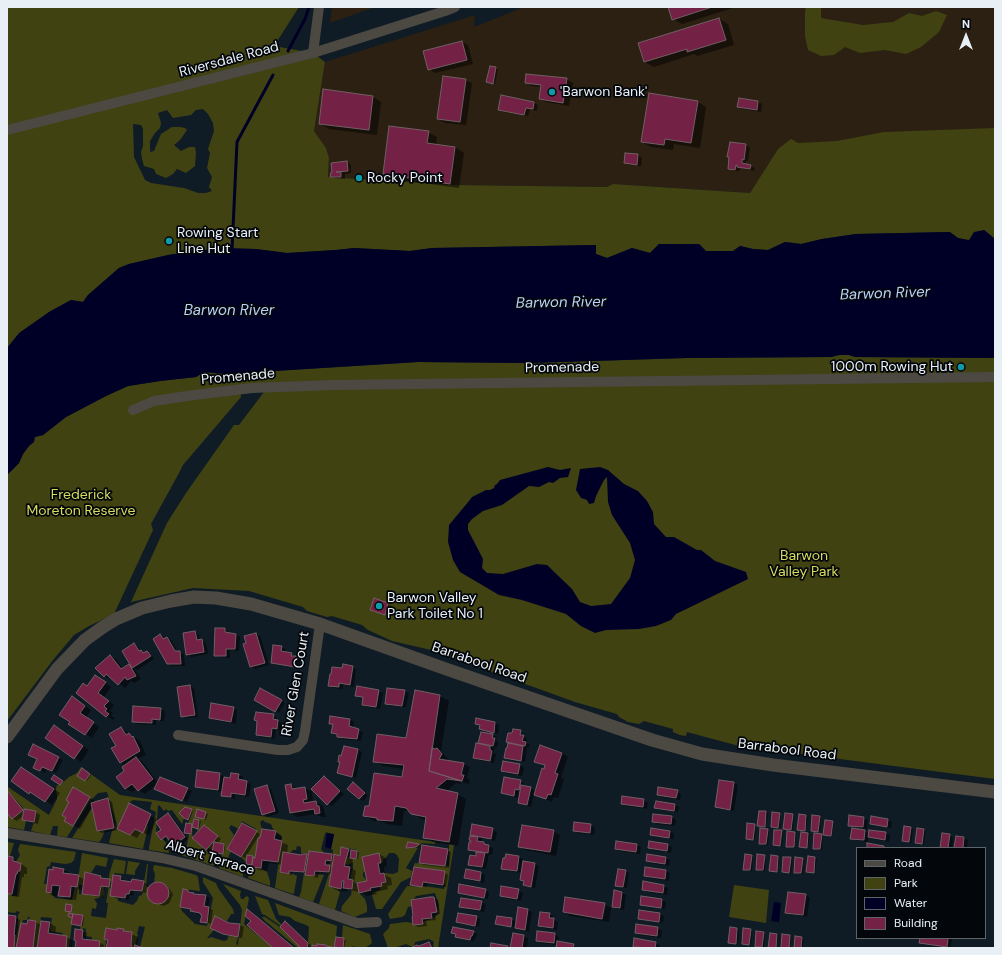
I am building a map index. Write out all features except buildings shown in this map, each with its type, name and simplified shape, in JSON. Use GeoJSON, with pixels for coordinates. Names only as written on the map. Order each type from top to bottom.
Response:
{"type":"FeatureCollection","features":[{"type":"Feature","properties":{"kind":"street"},"geometry":{"type":"LineString","coordinates":[[312,53],[319,7]]}},
{"type":"Feature","properties":{"kind":"street","name":"Riversdale Road"},"geometry":{"type":"LineString","coordinates":[[7,130],[312,53],[455,7]]}},
{"type":"Feature","properties":{"kind":"street","name":"Promenade"},"geometry":{"type":"LineString","coordinates":[[133,410],[154,401],[194,394],[252,388],[333,385],[995,376]]}},
{"type":"Feature","properties":{"kind":"street","name":"Barrabool Road"},"geometry":{"type":"LineString","coordinates":[[7,737],[57,669],[85,640],[103,627],[116,619],[142,608],[179,600],[216,598],[251,604],[320,624],[644,738],[702,754],[780,766],[995,792]]}},
{"type":"Feature","properties":{"kind":"street","name":"River Glen Court"},"geometry":{"type":"LineString","coordinates":[[178,734],[278,750],[288,750],[297,747],[303,740],[305,731],[320,624]]}},
{"type":"Feature","properties":{"kind":"street","name":"Albert Terrace"},"geometry":{"type":"LineString","coordinates":[[7,833],[162,858],[196,866],[357,923],[377,922]]}},
{"type":"Feature","properties":{"kind":"shaded area"},"geometry":{"type":"Polygon","coordinates":[[[332,7],[375,7],[330,23],[332,7]]]}},
{"type":"Feature","properties":{"kind":"shaded area"},"geometry":{"type":"Polygon","coordinates":[[[524,7],[995,7],[995,132],[778,149],[750,193],[613,184],[607,187],[454,185],[328,177],[329,158],[326,148],[314,131],[325,62],[475,15],[474,27],[524,7]]]}},
{"type":"Feature","properties":{"kind":"green space"},"geometry":{"type":"Polygon","coordinates":[[[7,7],[299,7],[274,46],[313,53],[325,62],[314,131],[326,148],[329,158],[328,177],[454,185],[607,187],[613,184],[750,193],[778,149],[791,139],[798,143],[837,141],[884,132],[995,128],[995,239],[984,230],[969,241],[958,238],[949,232],[856,234],[801,244],[785,242],[768,250],[740,246],[733,251],[706,251],[699,244],[659,244],[650,253],[632,248],[607,258],[596,254],[595,245],[432,248],[410,251],[354,248],[287,253],[256,249],[219,248],[168,255],[129,264],[119,268],[88,295],[83,302],[71,300],[49,312],[7,348],[7,7]],[[203,109],[196,110],[191,115],[173,118],[167,110],[158,113],[161,123],[160,128],[150,141],[150,152],[154,151],[161,134],[172,127],[180,127],[187,130],[180,140],[174,145],[181,151],[189,147],[195,147],[196,153],[195,166],[186,173],[177,169],[173,174],[166,178],[156,174],[154,169],[144,166],[141,152],[143,146],[143,129],[141,125],[133,124],[134,157],[145,180],[151,183],[184,188],[198,193],[212,191],[209,187],[212,177],[207,168],[210,153],[208,149],[214,131],[213,123],[203,109]]]}},
{"type":"Feature","properties":{"kind":"green space"},"geometry":{"type":"Polygon","coordinates":[[[806,7],[821,7],[821,18],[863,25],[893,22],[909,13],[922,16],[936,11],[947,15],[939,32],[921,47],[906,54],[885,50],[860,53],[845,47],[834,55],[821,56],[808,50],[805,36],[806,7]]]}},
{"type":"Feature","properties":{"kind":"green space","name":"Barwon Valley Park"},"geometry":{"type":"Polygon","coordinates":[[[849,355],[855,357],[995,358],[995,779],[739,746],[687,732],[686,736],[680,735],[673,732],[673,729],[644,721],[639,724],[628,722],[619,717],[617,714],[575,702],[431,650],[392,641],[368,630],[362,625],[332,616],[327,617],[307,611],[303,607],[249,591],[193,588],[131,602],[167,523],[186,493],[234,425],[239,425],[270,384],[240,387],[241,397],[183,465],[151,524],[153,530],[114,614],[74,635],[53,660],[7,721],[7,475],[19,463],[23,454],[35,437],[43,435],[66,417],[128,386],[196,377],[204,372],[226,374],[418,362],[529,363],[686,358],[831,357],[849,355]]]}},
{"type":"Feature","properties":{"kind":"green space"},"geometry":{"type":"Polygon","coordinates":[[[81,767],[120,795],[435,842],[435,844],[422,843],[419,846],[406,868],[412,871],[411,877],[401,882],[382,909],[376,909],[372,895],[374,892],[380,890],[380,886],[382,886],[381,883],[386,882],[384,873],[393,874],[398,872],[399,859],[394,853],[389,853],[381,863],[379,853],[363,857],[365,871],[363,876],[367,881],[357,883],[359,893],[365,899],[367,912],[355,917],[341,911],[342,906],[351,895],[353,881],[350,880],[353,862],[348,865],[344,864],[346,857],[356,859],[357,850],[341,847],[340,856],[334,855],[329,886],[339,888],[338,891],[340,892],[335,910],[319,904],[329,874],[333,850],[331,849],[334,835],[326,832],[321,849],[324,853],[309,851],[305,875],[324,875],[313,902],[299,897],[307,854],[301,853],[301,847],[297,846],[296,850],[293,850],[290,853],[283,852],[280,872],[288,874],[289,872],[297,876],[294,893],[293,894],[275,888],[282,837],[273,829],[271,824],[263,820],[260,822],[262,829],[260,838],[258,838],[255,858],[247,855],[246,862],[241,857],[256,829],[242,821],[239,829],[231,825],[229,828],[234,835],[227,849],[231,852],[228,861],[243,869],[243,877],[219,868],[224,844],[214,842],[212,851],[208,848],[217,836],[204,825],[198,831],[196,829],[198,828],[199,820],[194,819],[193,839],[214,859],[214,866],[175,853],[173,845],[170,842],[174,839],[176,843],[183,838],[181,849],[186,850],[189,834],[191,834],[192,824],[188,824],[192,809],[185,807],[180,813],[184,818],[182,824],[172,810],[168,811],[166,809],[164,811],[158,805],[156,833],[160,840],[163,838],[168,847],[169,853],[149,850],[156,812],[150,809],[152,802],[133,800],[129,803],[118,829],[130,835],[135,829],[143,832],[148,826],[143,849],[109,843],[116,823],[107,792],[98,793],[89,802],[67,837],[57,836],[58,826],[53,826],[50,835],[31,831],[36,811],[25,809],[23,820],[26,821],[24,830],[7,827],[7,785],[49,815],[57,799],[57,785],[60,785],[69,777],[77,773],[81,767]]]}},
{"type":"Feature","properties":{"kind":"green space"},"geometry":{"type":"Polygon","coordinates":[[[92,807],[97,831],[105,830],[102,838],[99,842],[72,838],[92,807]]]}},
{"type":"Feature","properties":{"kind":"green space"},"geometry":{"type":"Polygon","coordinates":[[[7,842],[14,843],[10,856],[7,856],[7,842]]]}},
{"type":"Feature","properties":{"kind":"green space"},"geometry":{"type":"Polygon","coordinates":[[[20,844],[76,852],[74,860],[71,863],[65,864],[51,862],[50,866],[47,867],[44,884],[47,884],[46,892],[51,893],[55,898],[72,900],[75,887],[77,886],[82,853],[108,858],[106,867],[96,865],[91,873],[86,872],[84,885],[79,885],[79,894],[99,896],[101,886],[104,886],[104,894],[102,897],[94,899],[97,903],[96,909],[92,908],[91,916],[106,918],[108,903],[106,903],[110,879],[109,875],[114,859],[126,861],[124,874],[115,873],[113,875],[118,901],[133,905],[139,896],[142,895],[147,864],[146,886],[149,888],[148,897],[156,904],[165,901],[169,893],[168,888],[164,884],[158,882],[154,883],[154,865],[172,868],[196,875],[198,877],[200,891],[183,889],[180,907],[195,924],[207,926],[213,898],[203,882],[203,877],[216,883],[233,909],[234,914],[231,914],[227,921],[215,916],[210,928],[214,930],[207,938],[211,937],[224,941],[227,940],[229,935],[238,937],[236,944],[238,945],[242,910],[240,905],[223,884],[241,891],[241,899],[244,899],[247,896],[249,898],[244,924],[273,948],[140,947],[145,927],[139,926],[134,948],[132,948],[132,945],[123,929],[117,928],[117,930],[106,928],[104,939],[106,940],[105,948],[99,948],[100,941],[92,940],[92,937],[85,936],[86,929],[80,929],[83,915],[73,914],[69,948],[66,948],[67,936],[62,935],[63,933],[50,931],[52,918],[41,917],[37,948],[33,948],[36,921],[29,920],[30,917],[28,917],[27,920],[23,920],[16,948],[14,948],[18,927],[18,915],[20,912],[7,912],[7,894],[17,896],[21,864],[16,862],[20,855],[18,850],[20,844]]]}},
{"type":"Feature","properties":{"kind":"green space"},"geometry":{"type":"Polygon","coordinates":[[[449,844],[454,845],[438,948],[432,948],[434,943],[429,939],[415,942],[414,946],[406,944],[394,948],[388,948],[383,934],[389,928],[390,924],[406,922],[413,923],[413,925],[423,924],[423,922],[435,917],[438,914],[439,905],[435,893],[416,896],[411,900],[412,906],[408,907],[405,915],[402,917],[390,919],[388,914],[407,886],[423,886],[444,889],[444,871],[414,867],[414,865],[415,863],[449,866],[449,844]]]}},
{"type":"Feature","properties":{"kind":"green space"},"geometry":{"type":"Polygon","coordinates":[[[128,861],[140,863],[135,871],[135,875],[126,874],[128,861]]]}},
{"type":"Feature","properties":{"kind":"green space"},"geometry":{"type":"Polygon","coordinates":[[[251,865],[252,867],[261,868],[267,872],[270,886],[248,878],[251,865]]]}},
{"type":"Feature","properties":{"kind":"green space"},"geometry":{"type":"Polygon","coordinates":[[[734,885],[769,890],[766,923],[729,917],[734,885]]]}},
{"type":"Feature","properties":{"kind":"green space"},"geometry":{"type":"Polygon","coordinates":[[[255,896],[268,900],[276,919],[282,925],[281,926],[262,914],[255,896]]]}},
{"type":"Feature","properties":{"kind":"green space"},"geometry":{"type":"Polygon","coordinates":[[[275,903],[337,926],[336,937],[342,937],[343,925],[370,934],[372,943],[365,948],[353,946],[352,948],[309,948],[309,927],[295,921],[290,917],[279,915],[275,903]]]}},
{"type":"Feature","properties":{"kind":"green space"},"geometry":{"type":"Polygon","coordinates":[[[262,917],[265,917],[280,927],[301,948],[298,948],[262,917]]]}},
{"type":"Feature","properties":{"kind":"water","name":"Barwon River"},"geometry":{"type":"Polygon","coordinates":[[[984,230],[995,239],[995,358],[855,357],[849,355],[839,355],[831,357],[686,358],[529,363],[418,362],[226,374],[204,372],[196,377],[128,386],[106,396],[66,417],[43,435],[35,437],[34,442],[23,454],[19,463],[7,475],[7,348],[19,333],[49,312],[71,300],[83,302],[88,295],[119,268],[129,264],[168,255],[219,248],[256,249],[287,253],[354,248],[410,251],[432,248],[596,245],[596,254],[607,258],[632,248],[650,253],[659,244],[699,244],[706,251],[733,251],[740,246],[768,250],[785,242],[801,244],[856,234],[950,232],[958,238],[969,240],[974,232],[984,230]]]}},
{"type":"Feature","properties":{"kind":"water"},"geometry":{"type":"Polygon","coordinates":[[[548,467],[560,470],[571,468],[568,477],[560,478],[553,483],[549,482],[539,487],[529,486],[502,505],[483,511],[468,524],[468,530],[483,559],[482,568],[487,573],[503,574],[537,564],[547,565],[572,589],[580,602],[591,606],[611,604],[630,578],[635,560],[630,543],[612,515],[608,502],[607,477],[596,496],[594,503],[589,504],[587,500],[581,498],[576,490],[580,469],[600,467],[608,470],[624,484],[638,491],[647,501],[653,512],[654,524],[666,537],[674,537],[697,550],[701,550],[715,561],[746,572],[748,579],[676,614],[671,620],[656,626],[639,629],[606,630],[595,633],[581,626],[566,614],[522,600],[499,595],[460,572],[453,560],[448,542],[449,525],[472,497],[494,488],[500,480],[548,467]]]}},
{"type":"Feature","properties":{"kind":"water"},"geometry":{"type":"Polygon","coordinates":[[[327,833],[334,834],[331,849],[325,847],[327,833]]]}},
{"type":"Feature","properties":{"kind":"water"},"geometry":{"type":"Polygon","coordinates":[[[774,902],[781,903],[779,922],[771,921],[774,902]]]}},
{"type":"Feature","properties":{"kind":"waterway"},"geometry":{"type":"LineString","coordinates":[[288,51],[305,19],[309,7]]}},
{"type":"Feature","properties":{"kind":"waterway"},"geometry":{"type":"LineString","coordinates":[[232,250],[237,142],[273,75]]}},
{"type":"Feature","properties":{"kind":"place","name":"'Barwon Bank'"},"geometry":{"type":"Point","coordinates":[552,92]}},
{"type":"Feature","properties":{"kind":"place","name":"Rocky Point"},"geometry":{"type":"Point","coordinates":[359,178]}},
{"type":"Feature","properties":{"kind":"place","name":"Rowing Start Line Hut"},"geometry":{"type":"Point","coordinates":[169,241]}},
{"type":"Feature","properties":{"kind":"place","name":"1000m Rowing Hut"},"geometry":{"type":"Point","coordinates":[961,367]}},
{"type":"Feature","properties":{"kind":"place","name":"Barwon Valley Park Toilet No 1"},"geometry":{"type":"Point","coordinates":[379,606]}},
{"type":"Feature","properties":{"kind":"park label","name":"Frederick Moreton Reserve"},"geometry":{"type":"Point","coordinates":[81,504]}}]}
